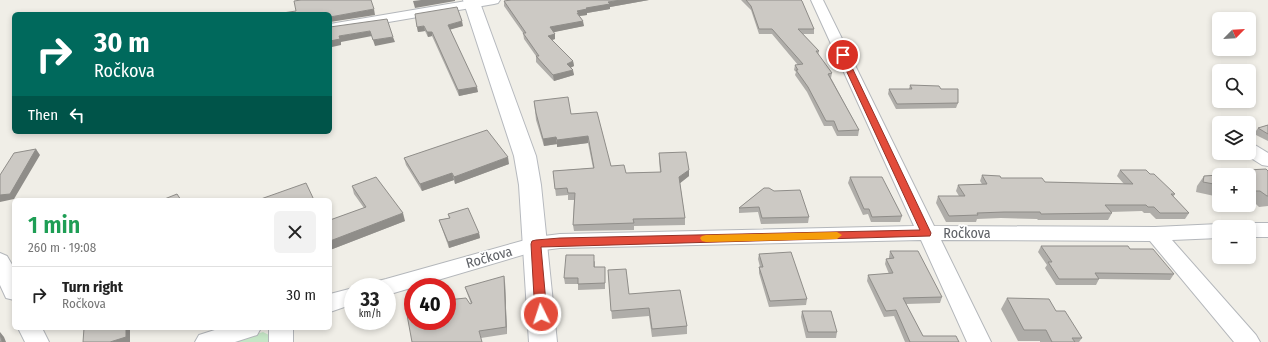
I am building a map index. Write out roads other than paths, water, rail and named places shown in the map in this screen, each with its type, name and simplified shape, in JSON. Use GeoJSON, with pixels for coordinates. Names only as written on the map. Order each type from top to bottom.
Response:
{"type":"FeatureCollection","features":[{"type":"Feature","properties":{"kind":"street"},"geometry":{"type":"LineString","coordinates":[[332,28],[471,2],[494,0]]}},
{"type":"Feature","properties":{"kind":"street"},"geometry":{"type":"LineString","coordinates":[[817,0],[926,233],[979,342]]}},
{"type":"Feature","properties":{"kind":"street"},"geometry":{"type":"LineString","coordinates":[[471,2],[525,156],[530,184],[536,244],[543,342]]}},
{"type":"Feature","properties":{"kind":"street"},"geometry":{"type":"LineString","coordinates":[[1256,153],[1268,161]]}},
{"type":"Feature","properties":{"kind":"street"},"geometry":{"type":"LineString","coordinates":[[1256,230],[1268,230]]}},
{"type":"Feature","properties":{"kind":"street","name":"Ročkova"},"geometry":{"type":"LineString","coordinates":[[396,284],[536,244],[560,242],[926,233],[1155,234],[1212,231]]}},
{"type":"Feature","properties":{"kind":"street"},"geometry":{"type":"LineString","coordinates":[[1155,234],[1248,342]]}},
{"type":"Feature","properties":{"kind":"street"},"geometry":{"type":"LineString","coordinates":[[0,261],[12,288]]}},
{"type":"Feature","properties":{"kind":"street"},"geometry":{"type":"LineString","coordinates":[[332,302],[344,299]]}},
{"type":"Feature","properties":{"kind":"street"},"geometry":{"type":"LineString","coordinates":[[31,330],[37,342]]}},
{"type":"Feature","properties":{"kind":"street"},"geometry":{"type":"LineString","coordinates":[[207,342],[243,330]]}},
{"type":"Feature","properties":{"kind":"street"},"geometry":{"type":"LineString","coordinates":[[281,330],[282,342]]}}]}
